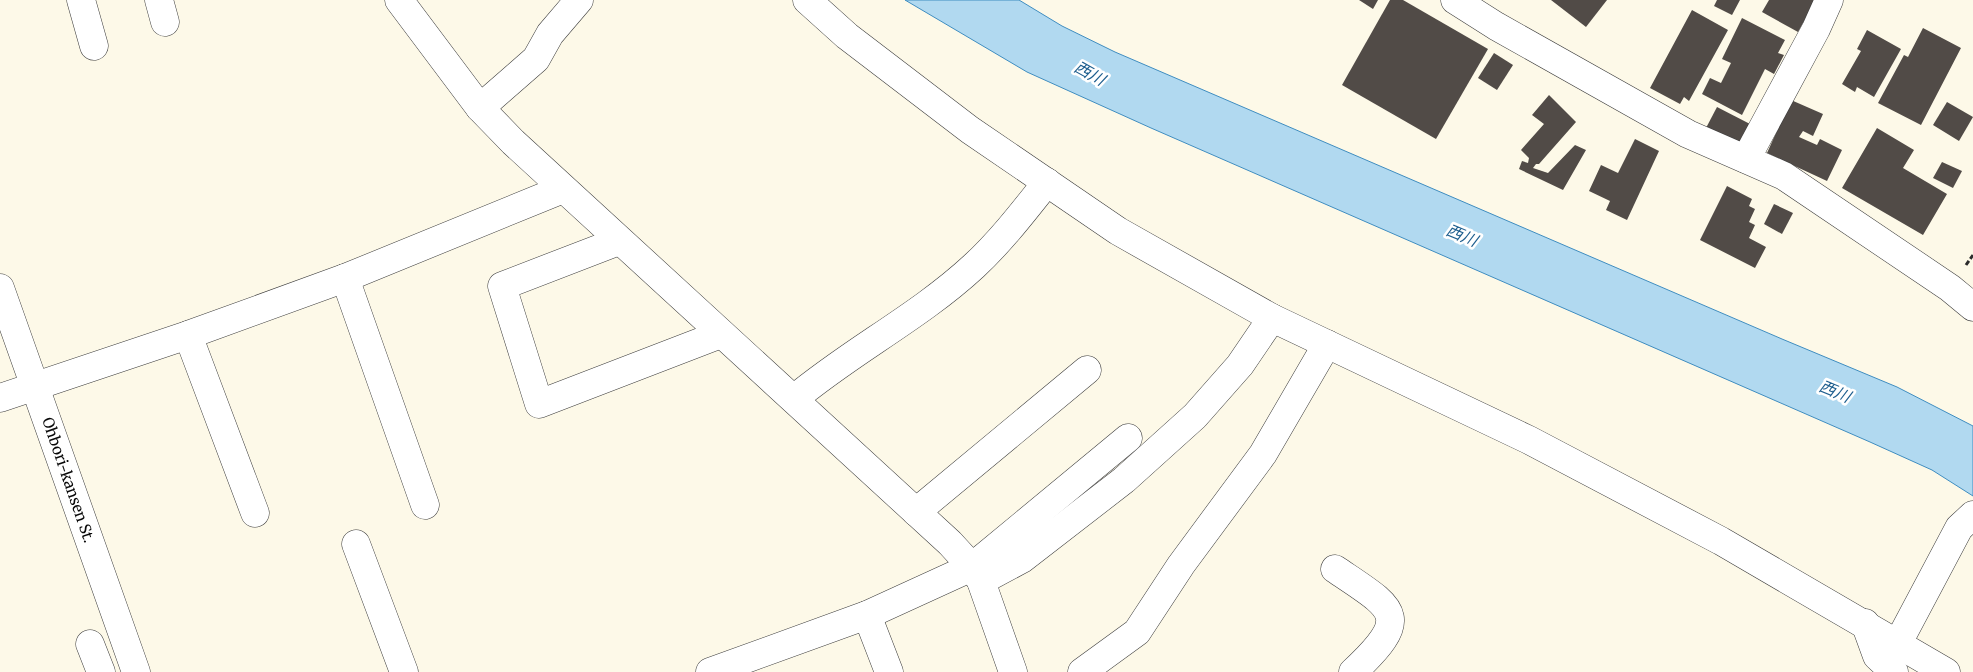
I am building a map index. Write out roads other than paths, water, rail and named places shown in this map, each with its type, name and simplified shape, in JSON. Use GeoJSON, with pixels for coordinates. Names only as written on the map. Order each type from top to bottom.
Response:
{"type":"FeatureCollection","features":[{"type":"Feature","properties":{"kind":"street"},"geometry":{"type":"LineString","coordinates":[[81,0],[94,46]]}},
{"type":"Feature","properties":{"kind":"street"},"geometry":{"type":"LineString","coordinates":[[399,0],[480,108],[563,189],[916,512],[977,574],[1013,672]]}},
{"type":"Feature","properties":{"kind":"street"},"geometry":{"type":"LineString","coordinates":[[480,108],[536,59],[550,34],[579,0]]}},
{"type":"Feature","properties":{"kind":"street"},"geometry":{"type":"LineString","coordinates":[[807,0],[847,36],[970,130],[1118,231],[1272,318],[1529,440],[1721,541],[1865,623],[1946,672]]}},
{"type":"Feature","properties":{"kind":"street"},"geometry":{"type":"LineString","coordinates":[[1455,0],[1496,26],[1688,134],[1784,176],[1950,288],[1973,307]]}},
{"type":"Feature","properties":{"kind":"street"},"geometry":{"type":"LineString","coordinates":[[1746,159],[1816,29],[1829,0]]}},
{"type":"Feature","properties":{"kind":"street"},"geometry":{"type":"LineString","coordinates":[[794,399],[926,305],[974,266],[1015,222],[1047,182]]}},
{"type":"Feature","properties":{"kind":"street"},"geometry":{"type":"LineString","coordinates":[[0,398],[188,335],[345,278],[563,189]]}},
{"type":"Feature","properties":{"kind":"street"},"geometry":{"type":"LineString","coordinates":[[620,241],[502,286],[539,404],[721,334]]}},
{"type":"Feature","properties":{"kind":"street"},"geometry":{"type":"LineString","coordinates":[[345,278],[425,505]]}},
{"type":"Feature","properties":{"kind":"street","name":"Ohbori-kansen St."},"geometry":{"type":"LineString","coordinates":[[0,288],[136,672]]}},
{"type":"Feature","properties":{"kind":"street"},"geometry":{"type":"LineString","coordinates":[[727,669],[977,574],[1022,559],[1124,480],[1181,429],[1240,364],[1272,318]]}},
{"type":"Feature","properties":{"kind":"street"},"geometry":{"type":"LineString","coordinates":[[188,335],[256,512]]}},
{"type":"Feature","properties":{"kind":"street"},"geometry":{"type":"LineString","coordinates":[[1082,672],[1138,632],[1181,565],[1263,454],[1326,344]]}},
{"type":"Feature","properties":{"kind":"street"},"geometry":{"type":"LineString","coordinates":[[916,512],[1087,370]]}},
{"type":"Feature","properties":{"kind":"street"},"geometry":{"type":"LineString","coordinates":[[977,574],[1128,438]]}},
{"type":"Feature","properties":{"kind":"street"},"geometry":{"type":"LineString","coordinates":[[1898,643],[1966,521]]}},
{"type":"Feature","properties":{"kind":"street"},"geometry":{"type":"LineString","coordinates":[[356,544],[404,672]]}},
{"type":"Feature","properties":{"kind":"street"},"geometry":{"type":"LineString","coordinates":[[1335,569],[1383,602],[1390,614],[1389,631],[1378,648],[1353,672]]}},
{"type":"Feature","properties":{"kind":"street"},"geometry":{"type":"LineString","coordinates":[[868,615],[888,672]]}},
{"type":"Feature","properties":{"kind":"street"},"geometry":{"type":"LineString","coordinates":[[1865,623],[1877,656],[1894,672]]}},
{"type":"Feature","properties":{"kind":"street"},"geometry":{"type":"LineString","coordinates":[[90,644],[101,672]]}},
{"type":"Feature","properties":{"kind":"water","name":"西川"},"geometry":{"type":"Polygon","coordinates":[[[905,0],[1019,0],[1062,26],[1115,52],[1897,387],[1973,426],[1973,496],[1932,470],[1870,442],[1027,72],[905,0]]]}}]}
